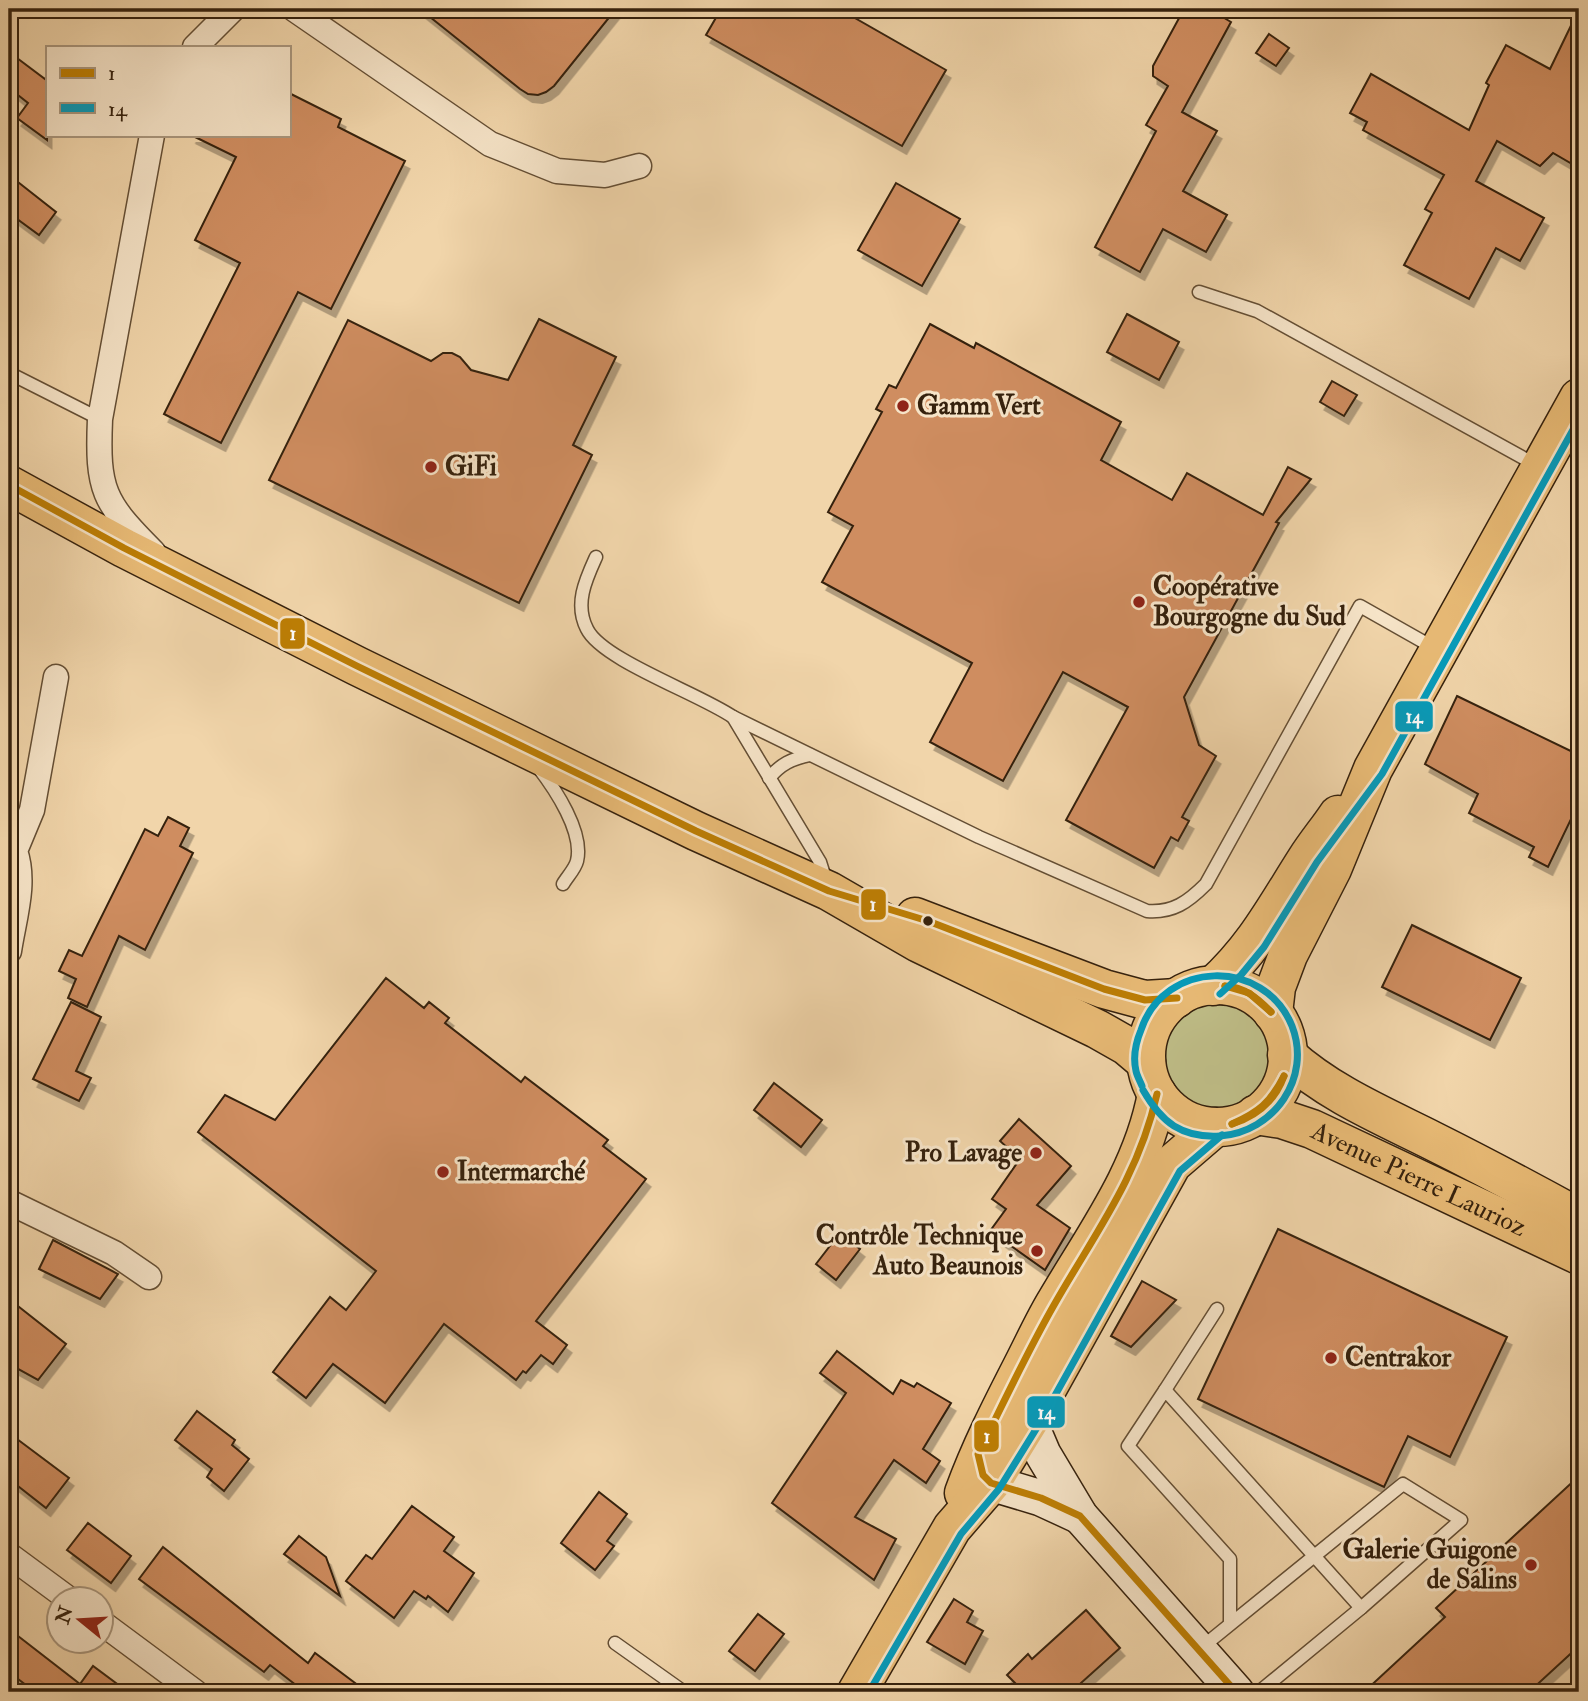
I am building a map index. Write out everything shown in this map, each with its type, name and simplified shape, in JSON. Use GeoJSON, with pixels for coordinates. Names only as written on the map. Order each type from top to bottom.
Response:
{"type":"FeatureCollection","features":[{"type":"Feature","properties":{"kind":"main road"},"geometry":{"type":"LineString","coordinates":[[1273,1013],[1276,987],[1288,955],[1332,869],[1373,769],[1579,398]]}},
{"type":"Feature","properties":{"kind":"main road"},"geometry":{"type":"LineString","coordinates":[[9,485],[175,574],[523,748],[695,831],[830,891],[919,943],[1097,1029],[1127,1046],[1152,1078],[1168,1108],[1182,1118],[1215,1127],[1236,1124],[1255,1115],[1269,1103],[1279,1089],[1285,1073],[1287,1055],[1283,1033],[1273,1013],[1256,997],[1242,990],[1213,986],[1190,990],[1177,998],[1163,1010],[1153,1026],[1149,1037],[1152,1078],[1152,1122],[1143,1150],[1094,1242],[1055,1302],[985,1469],[857,1692]]}},
{"type":"Feature","properties":{"kind":"main road"},"geometry":{"type":"LineString","coordinates":[[1213,986],[1233,968],[1256,940],[1308,856],[1373,769]]}},
{"type":"Feature","properties":{"kind":"main road"},"geometry":{"type":"LineString","coordinates":[[830,891],[928,921],[1104,989],[1145,1000],[1177,998]]}},
{"type":"Feature","properties":{"kind":"main road","name":"Avenue Pierre Laurioz"},"geometry":{"type":"LineString","coordinates":[[1287,1055],[1306,1073],[1332,1090],[1495,1171],[1579,1218]]}},
{"type":"Feature","properties":{"kind":"main road","name":"Avenue Pierre Laurioz"},"geometry":{"type":"LineString","coordinates":[[1255,1115],[1282,1119],[1312,1129],[1579,1255]]}},
{"type":"Feature","properties":{"kind":"main road"},"geometry":{"type":"LineString","coordinates":[[985,1469],[1029,1421],[1172,1164],[1215,1127]]}},
{"type":"Feature","properties":{"kind":"main road"},"geometry":{"type":"LineString","coordinates":[[1029,1421],[1043,1454],[1080,1516],[1236,1692]]}},
{"type":"Feature","properties":{"kind":"main road"},"geometry":{"type":"LineString","coordinates":[[985,1469],[1080,1516]]}},
{"type":"Feature","properties":{"kind":"street"},"geometry":{"type":"LineString","coordinates":[[196,46],[233,9]]}},
{"type":"Feature","properties":{"kind":"street"},"geometry":{"type":"LineString","coordinates":[[293,9],[490,144],[557,171],[605,175],[639,166]]}},
{"type":"Feature","properties":{"kind":"street"},"geometry":{"type":"LineString","coordinates":[[152,136],[100,419],[99,456],[102,480],[115,513],[175,574]]}},
{"type":"Feature","properties":{"kind":"street"},"geometry":{"type":"LineString","coordinates":[[9,951],[20,888],[19,864],[12,848],[32,810],[56,677]]}},
{"type":"Feature","properties":{"kind":"street"},"geometry":{"type":"LineString","coordinates":[[9,1202],[114,1253],[149,1277]]}},
{"type":"Feature","properties":{"kind":"street"},"geometry":{"type":"LineString","coordinates":[[9,1555],[51,1586]]}},
{"type":"Feature","properties":{"kind":"street"},"geometry":{"type":"LineString","coordinates":[[116,1633],[195,1692]]}},
{"type":"Feature","properties":{"kind":"lane"},"geometry":{"type":"LineString","coordinates":[[1199,292],[1258,310],[1541,467]]}},
{"type":"Feature","properties":{"kind":"lane"},"geometry":{"type":"LineString","coordinates":[[9,373],[100,419]]}},
{"type":"Feature","properties":{"kind":"lane"},"geometry":{"type":"LineString","coordinates":[[596,556],[583,586],[582,614],[587,629],[595,640],[612,654],[733,717],[979,837],[1147,911],[1175,909],[1206,884],[1360,606],[1438,651]]}},
{"type":"Feature","properties":{"kind":"lane"},"geometry":{"type":"LineString","coordinates":[[733,717],[820,862],[830,891]]}},
{"type":"Feature","properties":{"kind":"lane"},"geometry":{"type":"LineString","coordinates":[[523,748],[563,802],[579,848],[576,864],[563,884]]}},
{"type":"Feature","properties":{"kind":"lane"},"geometry":{"type":"LineString","coordinates":[[769,778],[778,767],[790,759],[810,755]]}},
{"type":"Feature","properties":{"kind":"lane"},"geometry":{"type":"LineString","coordinates":[[1217,1309],[1128,1446],[1230,1559],[1230,1623]]}},
{"type":"Feature","properties":{"kind":"lane"},"geometry":{"type":"LineString","coordinates":[[1165,1390],[1361,1608]]}},
{"type":"Feature","properties":{"kind":"lane"},"geometry":{"type":"LineString","coordinates":[[1199,1650],[1403,1484],[1461,1520],[1361,1608],[1259,1692]]}},
{"type":"Feature","properties":{"kind":"lane"},"geometry":{"type":"LineString","coordinates":[[615,1643],[684,1692]]}},
{"type":"Feature","properties":{"kind":"shaded area"},"geometry":{"type":"Polygon","coordinates":[[[1217,1003],[1237,1007],[1254,1019],[1266,1036],[1270,1056],[1266,1076],[1254,1093],[1237,1105],[1217,1109],[1197,1105],[1180,1093],[1168,1076],[1164,1056],[1168,1036],[1180,1019],[1197,1007],[1217,1003]]]}},
{"type":"Feature","properties":{"kind":"building"},"geometry":{"type":"Polygon","coordinates":[[[420,9],[616,9],[554,86],[538,95],[528,94],[520,89],[420,9]]]}},
{"type":"Feature","properties":{"kind":"building"},"geometry":{"type":"Polygon","coordinates":[[[721,9],[839,9],[946,70],[902,146],[706,35],[721,9]]]}},
{"type":"Feature","properties":{"kind":"building"},"geometry":{"type":"Polygon","coordinates":[[[1184,9],[1209,9],[1231,22],[1182,112],[1217,131],[1183,191],[1227,215],[1206,252],[1163,229],[1140,272],[1095,247],[1156,131],[1146,125],[1168,86],[1153,76],[1153,66],[1184,9]]]}},
{"type":"Feature","properties":{"kind":"building"},"geometry":{"type":"Polygon","coordinates":[[[1579,9],[1579,168],[1553,153],[1540,166],[1497,141],[1476,181],[1544,218],[1520,261],[1496,248],[1469,299],[1404,265],[1432,213],[1425,209],[1444,175],[1363,130],[1367,122],[1350,113],[1371,74],[1469,130],[1489,85],[1486,83],[1506,45],[1550,69],[1579,9]]]}},
{"type":"Feature","properties":{"kind":"building"},"geometry":{"type":"Polygon","coordinates":[[[1269,34],[1289,48],[1276,66],[1256,53],[1269,34]]]}},
{"type":"Feature","properties":{"kind":"building"},"geometry":{"type":"Polygon","coordinates":[[[9,52],[46,78],[47,140],[17,118],[28,103],[9,88],[9,52]]]}},
{"type":"Feature","properties":{"kind":"building"},"geometry":{"type":"Polygon","coordinates":[[[290,94],[341,119],[338,127],[405,161],[331,309],[298,292],[221,443],[164,414],[240,263],[195,240],[236,157],[193,136],[290,136],[290,94]]]}},
{"type":"Feature","properties":{"kind":"building"},"geometry":{"type":"Polygon","coordinates":[[[9,175],[56,212],[39,235],[9,213],[9,175]]]}},
{"type":"Feature","properties":{"kind":"building"},"geometry":{"type":"Polygon","coordinates":[[[896,183],[960,219],[922,286],[858,250],[896,183]]]}},
{"type":"Feature","properties":{"kind":"building"},"geometry":{"type":"Polygon","coordinates":[[[1127,314],[1179,342],[1159,380],[1107,352],[1127,314]]]}},
{"type":"Feature","properties":{"kind":"building","name":"GiFi"},"geometry":{"type":"Polygon","coordinates":[[[539,319],[616,357],[573,445],[592,455],[519,603],[269,480],[348,320],[431,361],[443,353],[452,353],[460,357],[471,370],[508,380],[539,319]]]}},
{"type":"Feature","properties":{"kind":"building","name":"Coopérative Bourgogne du Sud"},"geometry":{"type":"Polygon","coordinates":[[[930,324],[974,348],[976,343],[1121,422],[1101,460],[1172,500],[1187,473],[1263,515],[1288,467],[1311,479],[1276,522],[1279,523],[1184,697],[1199,745],[1216,756],[1182,817],[1189,821],[1178,841],[1171,837],[1154,868],[1066,820],[1128,707],[1063,672],[1003,781],[930,742],[972,663],[822,582],[853,526],[828,512],[882,412],[876,409],[889,385],[896,388],[930,324]]]}},
{"type":"Feature","properties":{"kind":"building"},"geometry":{"type":"Polygon","coordinates":[[[1332,381],[1357,395],[1344,416],[1320,402],[1332,381]]]}},
{"type":"Feature","properties":{"kind":"building"},"geometry":{"type":"Polygon","coordinates":[[[1457,696],[1579,755],[1579,820],[1572,817],[1548,867],[1529,857],[1534,847],[1469,813],[1478,794],[1425,764],[1457,696]]]}},
{"type":"Feature","properties":{"kind":"building"},"geometry":{"type":"Polygon","coordinates":[[[168,817],[189,828],[180,846],[193,853],[145,950],[119,936],[87,1007],[68,998],[76,979],[59,971],[69,950],[82,956],[145,829],[158,836],[168,817]]]}},
{"type":"Feature","properties":{"kind":"building"},"geometry":{"type":"Polygon","coordinates":[[[1412,925],[1521,978],[1490,1040],[1382,987],[1412,925]]]}},
{"type":"Feature","properties":{"kind":"building","name":"Intermarché"},"geometry":{"type":"Polygon","coordinates":[[[386,978],[424,1008],[429,1002],[449,1018],[445,1023],[521,1082],[525,1077],[608,1140],[603,1146],[646,1179],[536,1321],[567,1345],[553,1364],[541,1355],[526,1373],[523,1371],[516,1380],[444,1324],[385,1403],[333,1364],[306,1398],[273,1372],[330,1297],[346,1310],[376,1271],[198,1132],[225,1095],[275,1120],[386,978]]]}},
{"type":"Feature","properties":{"kind":"building"},"geometry":{"type":"Polygon","coordinates":[[[71,1002],[101,1017],[76,1071],[91,1078],[79,1101],[33,1079],[71,1002]]]}},
{"type":"Feature","properties":{"kind":"building"},"geometry":{"type":"Polygon","coordinates":[[[774,1083],[822,1120],[801,1147],[754,1110],[774,1083]]]}},
{"type":"Feature","properties":{"kind":"building"},"geometry":{"type":"Polygon","coordinates":[[[1019,1119],[1071,1166],[1037,1205],[1070,1228],[1045,1270],[990,1231],[1006,1209],[992,1199],[1020,1159],[1000,1141],[1019,1119]]]}},
{"type":"Feature","properties":{"kind":"building","name":"Centrakor"},"geometry":{"type":"Polygon","coordinates":[[[1278,1229],[1507,1337],[1450,1457],[1408,1436],[1384,1487],[1198,1399],[1278,1229]]]}},
{"type":"Feature","properties":{"kind":"building"},"geometry":{"type":"Polygon","coordinates":[[[840,1233],[860,1249],[836,1280],[816,1264],[840,1233]]]}},
{"type":"Feature","properties":{"kind":"building"},"geometry":{"type":"Polygon","coordinates":[[[53,1240],[118,1274],[100,1299],[39,1269],[53,1240]]]}},
{"type":"Feature","properties":{"kind":"building"},"geometry":{"type":"Polygon","coordinates":[[[1142,1281],[1176,1300],[1131,1347],[1111,1336],[1142,1281]]]}},
{"type":"Feature","properties":{"kind":"building"},"geometry":{"type":"Polygon","coordinates":[[[9,1299],[66,1344],[38,1380],[9,1364],[9,1299]]]}},
{"type":"Feature","properties":{"kind":"building"},"geometry":{"type":"Polygon","coordinates":[[[837,1351],[893,1394],[901,1380],[914,1387],[917,1383],[951,1403],[923,1449],[940,1461],[926,1483],[894,1460],[855,1517],[896,1539],[874,1580],[772,1503],[846,1393],[820,1373],[837,1351]]]}},
{"type":"Feature","properties":{"kind":"building"},"geometry":{"type":"Polygon","coordinates":[[[197,1411],[235,1440],[232,1445],[249,1459],[224,1491],[207,1477],[212,1469],[175,1440],[197,1411]]]}},
{"type":"Feature","properties":{"kind":"building"},"geometry":{"type":"Polygon","coordinates":[[[9,1433],[69,1478],[46,1508],[9,1479],[9,1433]]]}},
{"type":"Feature","properties":{"kind":"building","name":"Galerie Guigone de Salins"},"geometry":{"type":"Polygon","coordinates":[[[1579,1476],[1579,1646],[1529,1692],[1364,1692],[1445,1617],[1436,1608],[1579,1476]]]}},
{"type":"Feature","properties":{"kind":"building"},"geometry":{"type":"Polygon","coordinates":[[[599,1492],[627,1514],[607,1541],[614,1546],[595,1570],[561,1543],[599,1492]]]}},
{"type":"Feature","properties":{"kind":"building"},"geometry":{"type":"Polygon","coordinates":[[[412,1506],[454,1537],[444,1551],[474,1573],[448,1612],[428,1596],[426,1599],[414,1591],[394,1618],[346,1581],[366,1555],[372,1559],[412,1506]]]}},
{"type":"Feature","properties":{"kind":"building"},"geometry":{"type":"Polygon","coordinates":[[[88,1523],[131,1556],[111,1583],[67,1550],[88,1523]]]}},
{"type":"Feature","properties":{"kind":"building"},"geometry":{"type":"Polygon","coordinates":[[[299,1536],[326,1557],[340,1596],[284,1554],[299,1536]]]}},
{"type":"Feature","properties":{"kind":"building"},"geometry":{"type":"Polygon","coordinates":[[[163,1547],[308,1663],[315,1653],[367,1692],[305,1692],[270,1665],[264,1672],[139,1579],[163,1547]]]}},
{"type":"Feature","properties":{"kind":"building"},"geometry":{"type":"Polygon","coordinates":[[[954,1599],[973,1611],[967,1622],[983,1631],[965,1664],[927,1642],[954,1599]]]}},
{"type":"Feature","properties":{"kind":"building"},"geometry":{"type":"Polygon","coordinates":[[[1086,1610],[1120,1648],[1071,1692],[1024,1692],[1007,1675],[1028,1654],[1032,1659],[1086,1610]]]}},
{"type":"Feature","properties":{"kind":"building"},"geometry":{"type":"Polygon","coordinates":[[[758,1614],[784,1634],[755,1671],[729,1651],[758,1614]]]}},
{"type":"Feature","properties":{"kind":"building"},"geometry":{"type":"Polygon","coordinates":[[[9,1629],[80,1684],[93,1666],[128,1692],[35,1692],[9,1672],[9,1629]]]}},
{"type":"Feature","properties":{"kind":"transit line","name":"14"},"geometry":{"type":"LineString","coordinates":[[1220,994],[1241,975],[1264,947],[1317,862],[1382,774],[1579,419]]}},
{"type":"Feature","properties":{"kind":"transit line","name":"1"},"geometry":{"type":"LineString","coordinates":[[9,485],[124,548],[357,666],[696,831],[829,891],[928,921],[1104,989],[1145,1000],[1177,998]]}},
{"type":"Feature","properties":{"kind":"transit line","name":"14"},"geometry":{"type":"LineString","coordinates":[[1142,1086],[1136,1073],[1135,1061],[1141,1030],[1153,1007],[1170,990],[1192,980],[1215,976],[1238,978],[1260,988],[1278,1003],[1292,1026],[1297,1045],[1297,1065],[1292,1083],[1284,1099],[1272,1113],[1239,1132],[1208,1136],[1179,1129],[1160,1114],[1143,1090]]}},
{"type":"Feature","properties":{"kind":"transit line","name":"1"},"geometry":{"type":"LineString","coordinates":[[1225,986],[1250,994],[1271,1012]]}},
{"type":"Feature","properties":{"kind":"transit line","name":"1"},"geometry":{"type":"LineString","coordinates":[[1225,986],[1249,993],[1271,1012]]}},
{"type":"Feature","properties":{"kind":"transit line","name":"1"},"geometry":{"type":"LineString","coordinates":[[1232,1124],[1263,1106],[1284,1076]]}},
{"type":"Feature","properties":{"kind":"transit line","name":"1"},"geometry":{"type":"LineString","coordinates":[[1232,1124],[1249,1117],[1264,1106],[1276,1093],[1284,1076]]}},
{"type":"Feature","properties":{"kind":"transit line","name":"1"},"geometry":{"type":"LineString","coordinates":[[1157,1094],[1149,1124],[1127,1179],[1044,1323],[978,1454],[983,1475],[991,1483],[1041,1498],[1080,1516],[1236,1692]]}},
{"type":"Feature","properties":{"kind":"transit line","name":"14"},"geometry":{"type":"LineString","coordinates":[[869,1692],[961,1534],[999,1489],[1038,1426],[1180,1171],[1222,1135]]}},
{"type":"Feature","properties":{"kind":"place","name":"Gamm Vert"},"geometry":{"type":"Point","coordinates":[903,406]}},
{"type":"Feature","properties":{"kind":"place","name":"GiFi"},"geometry":{"type":"Point","coordinates":[431,467]}},
{"type":"Feature","properties":{"kind":"place","name":"Coopérative Bourgogne du Sud"},"geometry":{"type":"Point","coordinates":[1139,602]}},
{"type":"Feature","properties":{"kind":"place","name":"Pro Lavage"},"geometry":{"type":"Point","coordinates":[1036,1153]}},
{"type":"Feature","properties":{"kind":"place","name":"Intermarché"},"geometry":{"type":"Point","coordinates":[443,1172]}},
{"type":"Feature","properties":{"kind":"place","name":"Contrôle Technique Auto Beaunois"},"geometry":{"type":"Point","coordinates":[1037,1251]}},
{"type":"Feature","properties":{"kind":"place","name":"Centrakor"},"geometry":{"type":"Point","coordinates":[1331,1358]}},
{"type":"Feature","properties":{"kind":"place","name":"Galerie Guigone de Salins"},"geometry":{"type":"Point","coordinates":[1531,1565]}}]}
